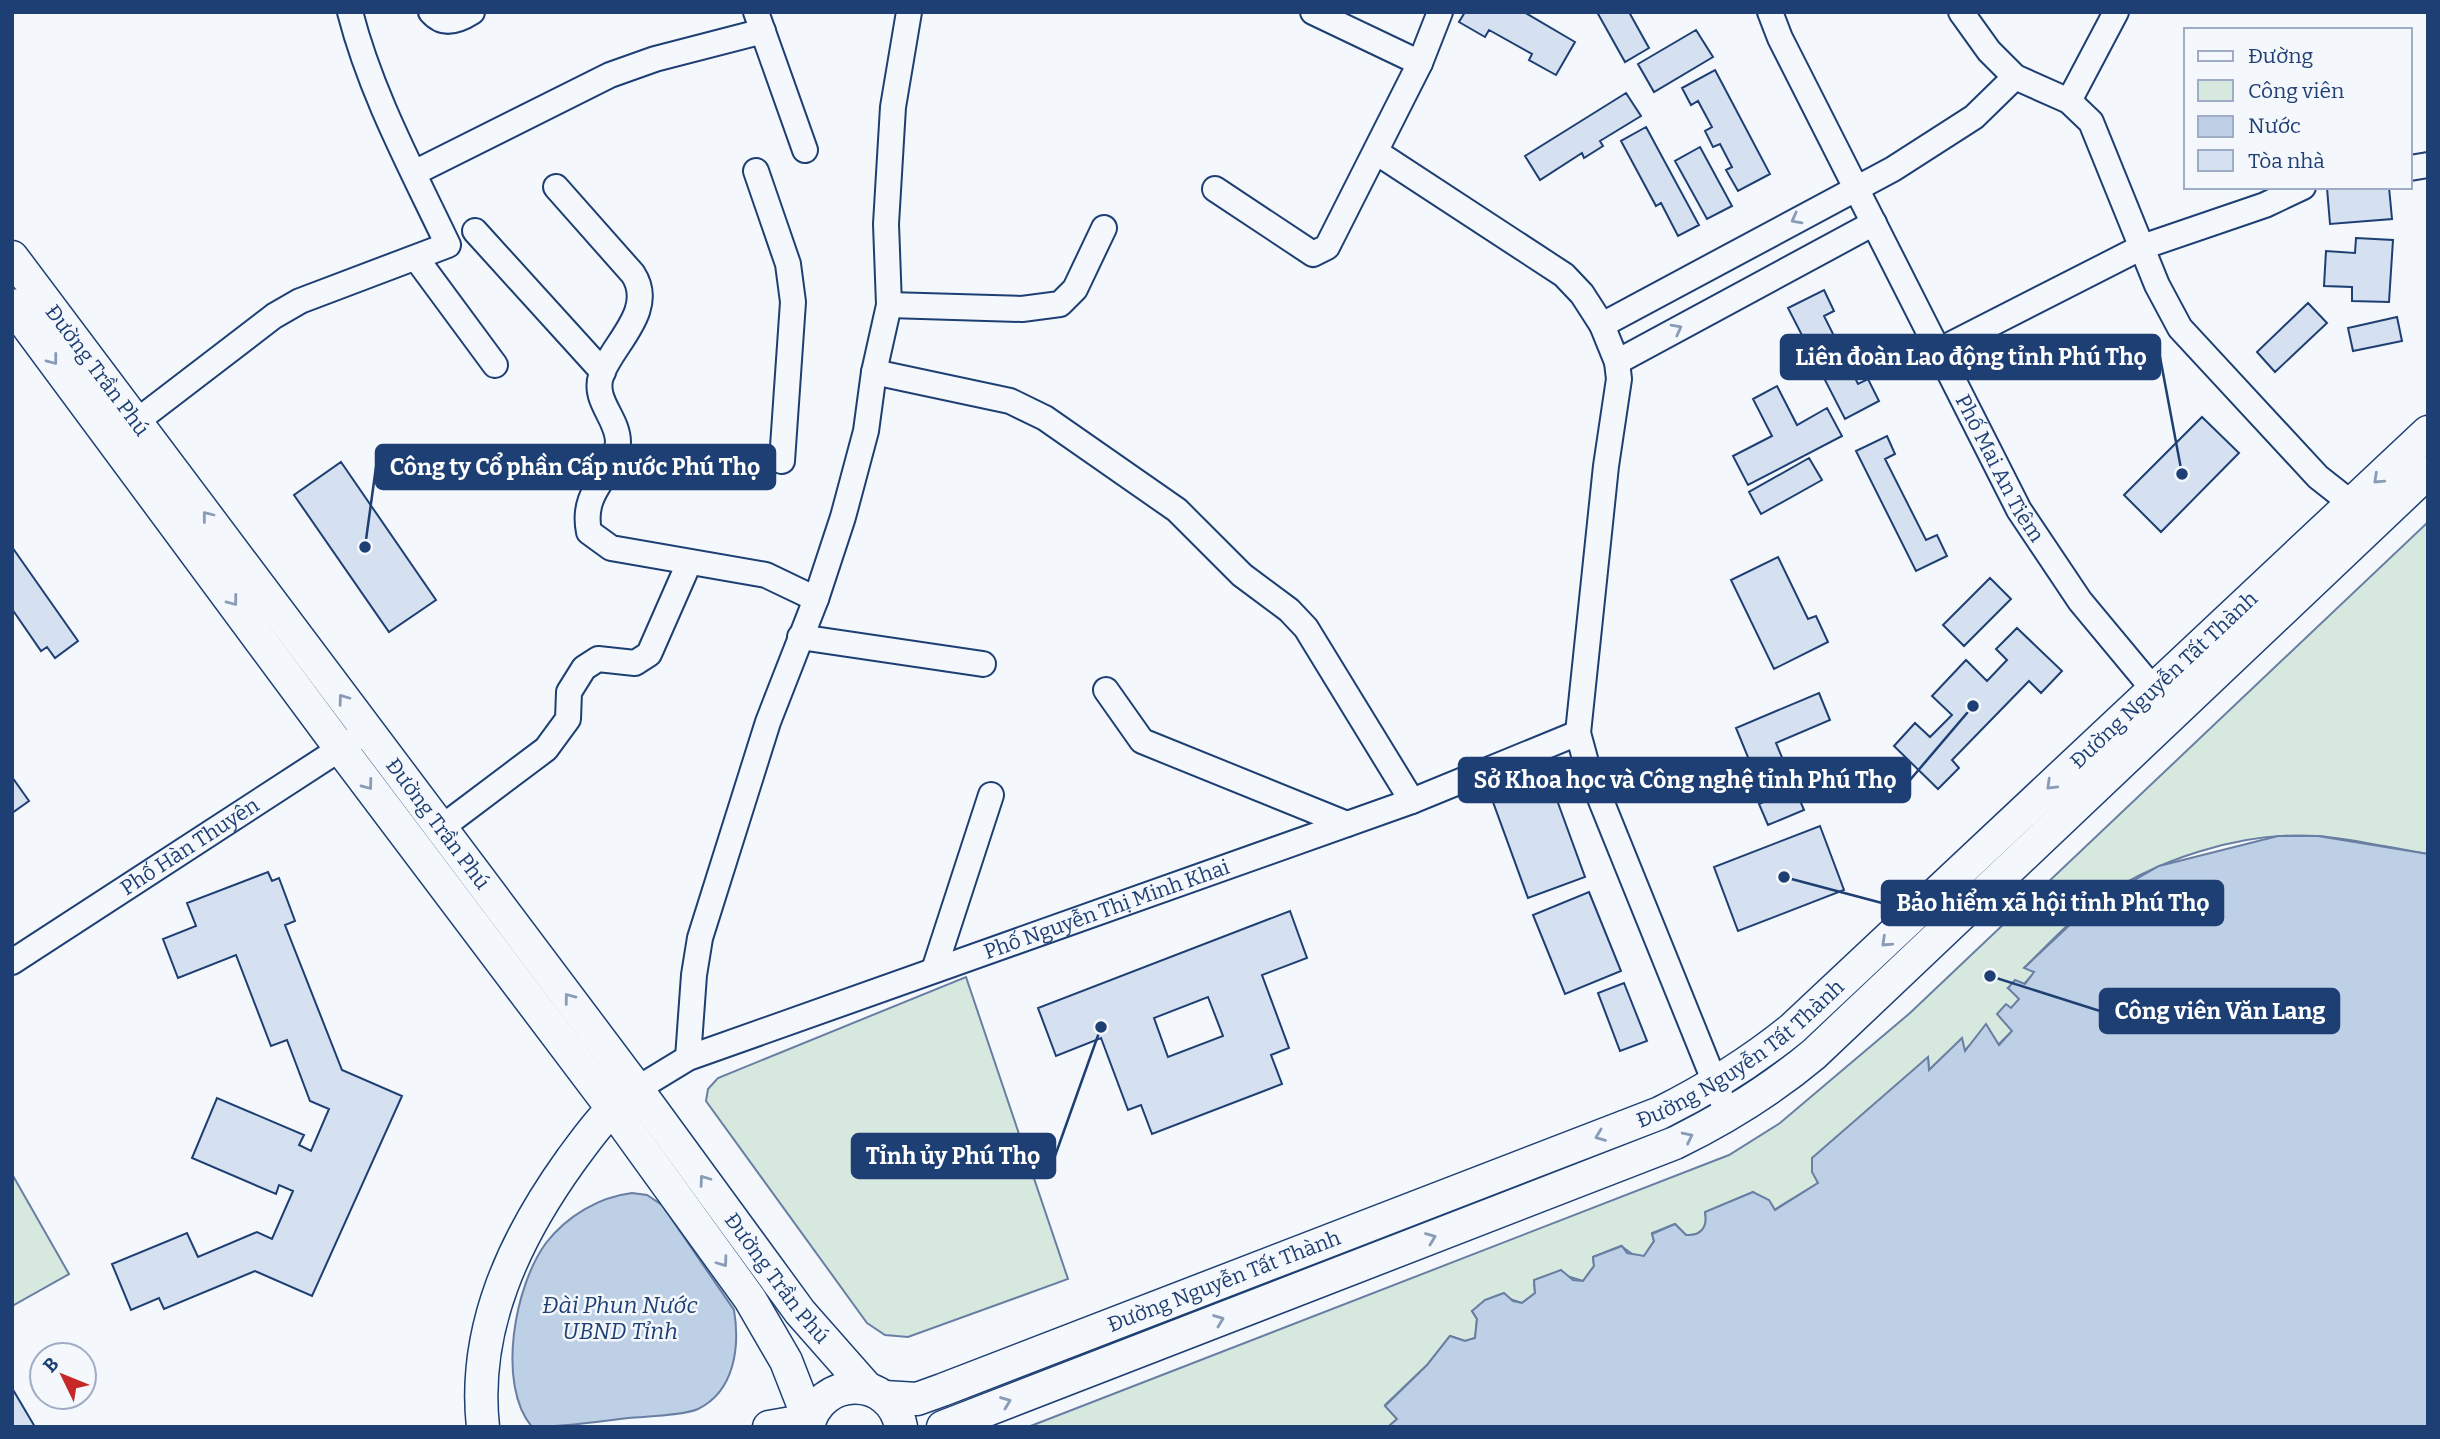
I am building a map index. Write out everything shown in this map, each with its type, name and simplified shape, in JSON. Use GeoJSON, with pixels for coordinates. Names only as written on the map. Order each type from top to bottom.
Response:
{"type":"FeatureCollection","features":[{"type":"Feature","properties":{"kind":"main road","name":"Đường Trần Phú"},"geometry":{"type":"LineString","coordinates":[[12,257],[123,432],[341,749],[612,1108],[764,1321],[792,1373],[808,1423]]}},
{"type":"Feature","properties":{"kind":"main road","name":"Đường Trần Phú"},"geometry":{"type":"LineString","coordinates":[[12,305],[263,589],[366,731],[637,1089],[800,1312],[896,1411],[901,1427]]}},
{"type":"Feature","properties":{"kind":"main road","name":"Đường Nguyễn Tất Thành"},"geometry":{"type":"LineString","coordinates":[[808,1423],[818,1404],[832,1392],[849,1387],[917,1399],[1660,1113],[1714,1085],[1792,1029],[2428,432]]}},
{"type":"Feature","properties":{"kind":"main road","name":"Đường Nguyễn Tất Thành"},"geometry":{"type":"LineString","coordinates":[[943,1427],[1675,1143],[1730,1116],[1773,1088],[1814,1054],[2428,472]]}},
{"type":"Feature","properties":{"kind":"main road"},"geometry":{"type":"LineString","coordinates":[[483,1427],[481,1374],[487,1338],[509,1267],[546,1196],[612,1108],[637,1089]]}},
{"type":"Feature","properties":{"kind":"main road"},"geometry":{"type":"LineString","coordinates":[[769,1427],[808,1423]]}},
{"type":"Feature","properties":{"kind":"street"},"geometry":{"type":"LineString","coordinates":[[123,432],[274,316],[300,301],[448,245],[380,103],[359,49],[350,12]]}},
{"type":"Feature","properties":{"kind":"street"},"geometry":{"type":"LineString","coordinates":[[431,12],[438,19],[453,22],[472,12]]}},
{"type":"Feature","properties":{"kind":"street"},"geometry":{"type":"LineString","coordinates":[[688,1058],[694,975],[700,938],[768,722],[816,599],[866,430],[874,372],[889,304],[886,224],[893,107],[909,12]]}},
{"type":"Feature","properties":{"kind":"street"},"geometry":{"type":"LineString","coordinates":[[1313,12],[1420,63]]}},
{"type":"Feature","properties":{"kind":"street"},"geometry":{"type":"LineString","coordinates":[[1215,189],[1313,254],[1327,247],[1420,63],[1440,12]]}},
{"type":"Feature","properties":{"kind":"street","name":"Phố Mai An Tiêm"},"geometry":{"type":"LineString","coordinates":[[1770,12],[1780,38],[2019,510],[2080,601],[2174,713]]}},
{"type":"Feature","properties":{"kind":"street"},"geometry":{"type":"LineString","coordinates":[[1961,12],[1989,51],[2015,77],[2069,101],[2091,122],[2142,247],[2180,328],[2318,477],[2351,503]]}},
{"type":"Feature","properties":{"kind":"street"},"geometry":{"type":"LineString","coordinates":[[2069,101],[2116,12]]}},
{"type":"Feature","properties":{"kind":"street"},"geometry":{"type":"LineString","coordinates":[[414,173],[610,75],[759,21],[805,150]]}},
{"type":"Feature","properties":{"kind":"street"},"geometry":{"type":"LineString","coordinates":[[1602,325],[1856,187],[1893,170],[1974,117],[2015,77]]}},
{"type":"Feature","properties":{"kind":"street"},"geometry":{"type":"LineString","coordinates":[[1376,152],[1564,275],[1582,294],[1602,325],[1617,362],[1619,396],[1606,466],[1578,733],[1587,766],[1714,1085],[1730,1116]]}},
{"type":"Feature","properties":{"kind":"street"},"geometry":{"type":"LineString","coordinates":[[756,171],[788,264],[793,302],[782,461]]}},
{"type":"Feature","properties":{"kind":"street"},"geometry":{"type":"LineString","coordinates":[[556,187],[639,284],[641,295],[630,328],[603,372],[598,387],[618,443],[589,499],[589,532],[611,548],[766,575],[816,599]]}},
{"type":"Feature","properties":{"kind":"street"},"geometry":{"type":"LineString","coordinates":[[1940,350],[2142,247],[2265,205],[2300,189]]}},
{"type":"Feature","properties":{"kind":"street"},"geometry":{"type":"LineString","coordinates":[[1617,362],[1874,223]]}},
{"type":"Feature","properties":{"kind":"street"},"geometry":{"type":"LineString","coordinates":[[889,304],[1022,309],[1060,304],[1075,289],[1104,228]]}},
{"type":"Feature","properties":{"kind":"street"},"geometry":{"type":"LineString","coordinates":[[475,231],[603,372]]}},
{"type":"Feature","properties":{"kind":"street"},"geometry":{"type":"LineString","coordinates":[[416,258],[495,365]]}},
{"type":"Feature","properties":{"kind":"street"},"geometry":{"type":"LineString","coordinates":[[874,372],[1010,401],[1045,418],[1088,446],[1177,510],[1242,575],[1289,610],[1306,628],[1412,801]]}},
{"type":"Feature","properties":{"kind":"street"},"geometry":{"type":"LineString","coordinates":[[441,828],[546,749],[568,719],[569,692],[584,668],[598,659],[635,663],[649,654],[689,563]]}},
{"type":"Feature","properties":{"kind":"street"},"geometry":{"type":"LineString","coordinates":[[800,637],[983,664]]}},
{"type":"Feature","properties":{"kind":"street"},"geometry":{"type":"LineString","coordinates":[[1106,690],[1142,741],[1347,824]]}},
{"type":"Feature","properties":{"kind":"street","name":"Phố Hàn Thuyên"},"geometry":{"type":"LineString","coordinates":[[12,962],[366,731]]}},
{"type":"Feature","properties":{"kind":"street","name":"Phố Nguyễn Thị Minh Khai"},"geometry":{"type":"LineString","coordinates":[[637,1089],[688,1058],[1412,801],[1578,733]]}},
{"type":"Feature","properties":{"kind":"street"},"geometry":{"type":"LineString","coordinates":[[934,970],[991,795]]}},
{"type":"Feature","properties":{"kind":"green space"},"geometry":{"type":"Polygon","coordinates":[[[2428,522],[2428,854],[2317,836],[2258,838],[2198,852],[2169,862],[2115,889],[2074,919],[2025,967],[2035,972],[2024,984],[2008,988],[2020,999],[2011,1009],[2012,1031],[1998,1045],[1977,1038],[1964,1051],[1962,1039],[1929,1070],[1928,1058],[1818,1183],[1774,1210],[1753,1192],[1705,1212],[1705,1226],[1696,1234],[1686,1235],[1675,1224],[1652,1233],[1654,1241],[1644,1256],[1635,1256],[1621,1246],[1593,1257],[1594,1266],[1583,1281],[1567,1276],[1534,1281],[1535,1293],[1522,1303],[1507,1298],[1472,1311],[1477,1319],[1475,1338],[1465,1341],[1450,1336],[1427,1365],[1385,1405],[1397,1419],[1388,1427],[1028,1427],[1729,1155],[1780,1123],[1910,1013],[2428,522]]]}},
{"type":"Feature","properties":{"kind":"green space"},"geometry":{"type":"Polygon","coordinates":[[[966,977],[1068,1279],[908,1337],[885,1335],[867,1323],[706,1101],[708,1089],[718,1078],[966,977]]]}},
{"type":"Feature","properties":{"kind":"green space"},"geometry":{"type":"Polygon","coordinates":[[[12,1174],[69,1274],[12,1306],[12,1174]]]}},
{"type":"Feature","properties":{"kind":"water"},"geometry":{"type":"Polygon","coordinates":[[[2278,836],[2318,836],[2428,854],[2428,1427],[1388,1427],[1397,1419],[1385,1406],[1427,1365],[1450,1336],[1465,1341],[1475,1338],[1477,1319],[1472,1311],[1485,1300],[1504,1293],[1513,1301],[1522,1303],[1535,1293],[1534,1280],[1561,1270],[1573,1280],[1583,1281],[1594,1266],[1593,1257],[1622,1246],[1627,1253],[1644,1256],[1654,1241],[1652,1234],[1675,1224],[1686,1235],[1696,1234],[1704,1226],[1705,1212],[1753,1192],[1769,1200],[1775,1210],[1818,1183],[1812,1172],[1812,1158],[1928,1057],[1929,1070],[1962,1038],[1965,1051],[1986,1024],[1999,1045],[2012,1031],[1997,1014],[2006,1004],[2011,1008],[2019,999],[2008,988],[2015,980],[2025,984],[2034,972],[2024,968],[2091,905],[2159,866],[2278,836]]]}},
{"type":"Feature","properties":{"kind":"water","name":"Đài Phun Nước UBND Tỉnh"},"geometry":{"type":"Polygon","coordinates":[[[632,1193],[647,1195],[662,1205],[734,1310],[735,1352],[727,1379],[710,1401],[691,1411],[532,1427],[521,1408],[512,1361],[518,1308],[535,1261],[554,1233],[574,1216],[596,1203],[632,1193]]]}},
{"type":"Feature","properties":{"kind":"building"},"geometry":{"type":"Polygon","coordinates":[[[1465,12],[1524,12],[1575,42],[1556,75],[1529,60],[1532,54],[1489,30],[1485,37],[1459,22],[1465,12]]]}},
{"type":"Feature","properties":{"kind":"building"},"geometry":{"type":"Polygon","coordinates":[[[1597,12],[1629,12],[1649,48],[1625,62],[1597,12]]]}},
{"type":"Feature","properties":{"kind":"building"},"geometry":{"type":"Polygon","coordinates":[[[1696,30],[1713,57],[1654,92],[1638,64],[1696,30]]]}},
{"type":"Feature","properties":{"kind":"building"},"geometry":{"type":"Polygon","coordinates":[[[1715,70],[1770,174],[1738,191],[1726,170],[1732,167],[1720,144],[1713,147],[1705,131],[1712,127],[1698,101],[1691,105],[1682,88],[1715,70]]]}},
{"type":"Feature","properties":{"kind":"building"},"geometry":{"type":"Polygon","coordinates":[[[1626,93],[1641,116],[1600,141],[1603,146],[1584,158],[1582,153],[1540,180],[1525,156],[1626,93]]]}},
{"type":"Feature","properties":{"kind":"building"},"geometry":{"type":"Polygon","coordinates":[[[1646,127],[1699,225],[1678,236],[1661,203],[1656,206],[1621,141],[1646,127]]]}},
{"type":"Feature","properties":{"kind":"building"},"geometry":{"type":"Polygon","coordinates":[[[1700,147],[1732,206],[1707,219],[1675,161],[1700,147]]]}},
{"type":"Feature","properties":{"kind":"building"},"geometry":{"type":"Polygon","coordinates":[[[2327,189],[2389,189],[2392,219],[2330,224],[2327,189]]]}},
{"type":"Feature","properties":{"kind":"building"},"geometry":{"type":"Polygon","coordinates":[[[2356,238],[2393,240],[2389,302],[2352,301],[2352,287],[2324,286],[2326,251],[2355,253],[2356,238]]]}},
{"type":"Feature","properties":{"kind":"building"},"geometry":{"type":"Polygon","coordinates":[[[1824,290],[1834,311],[1824,316],[1858,384],[1868,379],[1879,401],[1845,419],[1788,308],[1824,290]]]}},
{"type":"Feature","properties":{"kind":"building"},"geometry":{"type":"Polygon","coordinates":[[[2308,303],[2327,323],[2275,372],[2257,352],[2308,303]]]}},
{"type":"Feature","properties":{"kind":"building"},"geometry":{"type":"Polygon","coordinates":[[[2397,317],[2402,341],[2353,351],[2348,328],[2397,317]]]}},
{"type":"Feature","properties":{"kind":"building"},"geometry":{"type":"Polygon","coordinates":[[[1777,386],[1797,425],[1827,408],[1842,436],[1748,485],[1733,456],[1772,436],[1753,399],[1777,386]]]}},
{"type":"Feature","properties":{"kind":"building"},"geometry":{"type":"Polygon","coordinates":[[[2202,417],[2239,453],[2161,532],[2124,495],[2202,417]]]}},
{"type":"Feature","properties":{"kind":"building"},"geometry":{"type":"Polygon","coordinates":[[[1887,436],[1895,454],[1885,459],[1926,540],[1937,535],[1947,556],[1916,571],[1856,451],[1887,436]]]}},
{"type":"Feature","properties":{"kind":"building"},"geometry":{"type":"Polygon","coordinates":[[[1809,458],[1822,480],[1761,514],[1749,492],[1809,458]]]}},
{"type":"Feature","properties":{"kind":"building"},"geometry":{"type":"Polygon","coordinates":[[[341,462],[436,600],[389,632],[294,495],[341,462]]]}},
{"type":"Feature","properties":{"kind":"building"},"geometry":{"type":"Polygon","coordinates":[[[12,547],[78,641],[55,658],[47,647],[41,651],[12,609],[12,547]]]}},
{"type":"Feature","properties":{"kind":"building"},"geometry":{"type":"Polygon","coordinates":[[[1778,557],[1808,619],[1816,616],[1828,642],[1774,669],[1731,580],[1778,557]]]}},
{"type":"Feature","properties":{"kind":"building"},"geometry":{"type":"Polygon","coordinates":[[[1990,578],[2011,599],[1964,646],[1943,625],[1990,578]]]}},
{"type":"Feature","properties":{"kind":"building"},"geometry":{"type":"Polygon","coordinates":[[[2017,628],[2062,671],[2041,693],[2029,681],[1952,760],[1959,768],[1938,789],[1894,746],[1915,723],[1930,737],[1952,715],[1932,696],[1966,660],[1987,681],[2007,660],[1996,649],[2017,628]]]}},
{"type":"Feature","properties":{"kind":"building"},"geometry":{"type":"Polygon","coordinates":[[[1819,693],[1830,720],[1776,743],[1804,810],[1768,825],[1759,804],[1766,801],[1736,728],[1819,693]]]}},
{"type":"Feature","properties":{"kind":"building"},"geometry":{"type":"Polygon","coordinates":[[[1546,770],[1585,877],[1528,898],[1489,791],[1546,770]]]}},
{"type":"Feature","properties":{"kind":"building"},"geometry":{"type":"Polygon","coordinates":[[[12,777],[29,801],[12,813],[12,777]]]}},
{"type":"Feature","properties":{"kind":"building"},"geometry":{"type":"Polygon","coordinates":[[[1820,826],[1844,890],[1738,931],[1714,867],[1820,826]]]}},
{"type":"Feature","properties":{"kind":"building"},"geometry":{"type":"Polygon","coordinates":[[[268,872],[272,881],[279,878],[295,921],[285,925],[342,1070],[402,1096],[312,1296],[255,1271],[164,1309],[159,1298],[131,1310],[112,1264],[187,1233],[198,1257],[257,1232],[272,1239],[293,1191],[279,1185],[276,1194],[192,1158],[217,1098],[304,1135],[299,1145],[311,1151],[329,1109],[310,1101],[287,1040],[271,1046],[236,955],[178,978],[163,939],[196,926],[187,903],[268,872]]]}},
{"type":"Feature","properties":{"kind":"building"},"geometry":{"type":"Polygon","coordinates":[[[1589,892],[1621,971],[1565,994],[1533,915],[1589,892]]]}},
{"type":"Feature","properties":{"kind":"building"},"geometry":{"type":"Polygon","coordinates":[[[1290,911],[1307,958],[1262,975],[1289,1048],[1271,1055],[1282,1084],[1152,1134],[1141,1105],[1128,1110],[1101,1038],[1056,1056],[1038,1008],[1290,911]],[[1208,997],[1154,1018],[1168,1057],[1223,1036],[1208,997]]]}},
{"type":"Feature","properties":{"kind":"building"},"geometry":{"type":"Polygon","coordinates":[[[1624,983],[1647,1041],[1620,1051],[1598,993],[1624,983]]]}},
{"type":"Feature","properties":{"kind":"building"},"geometry":{"type":"Polygon","coordinates":[[[12,1388],[35,1427],[12,1427],[12,1388]]]}},
{"type":"Feature","properties":{"kind":"place","name":"Liên đoàn Lao động tỉnh Phú Thọ"},"geometry":{"type":"Point","coordinates":[2182,474]}},
{"type":"Feature","properties":{"kind":"place","name":"Công ty Cổ phần Cấp nước Phú Thọ"},"geometry":{"type":"Point","coordinates":[365,547]}},
{"type":"Feature","properties":{"kind":"place","name":"Sở Khoa học và Công nghệ tỉnh Phú Thọ"},"geometry":{"type":"Point","coordinates":[1973,706]}},
{"type":"Feature","properties":{"kind":"place","name":"Bảo hiểm xã hội tỉnh Phú Thọ"},"geometry":{"type":"Point","coordinates":[1784,877]}},
{"type":"Feature","properties":{"kind":"place","name":"Công viên Văn Lang"},"geometry":{"type":"Point","coordinates":[1990,976]}},
{"type":"Feature","properties":{"kind":"place","name":"Tỉnh ủy Phú Thọ"},"geometry":{"type":"Point","coordinates":[1101,1027]}}]}
